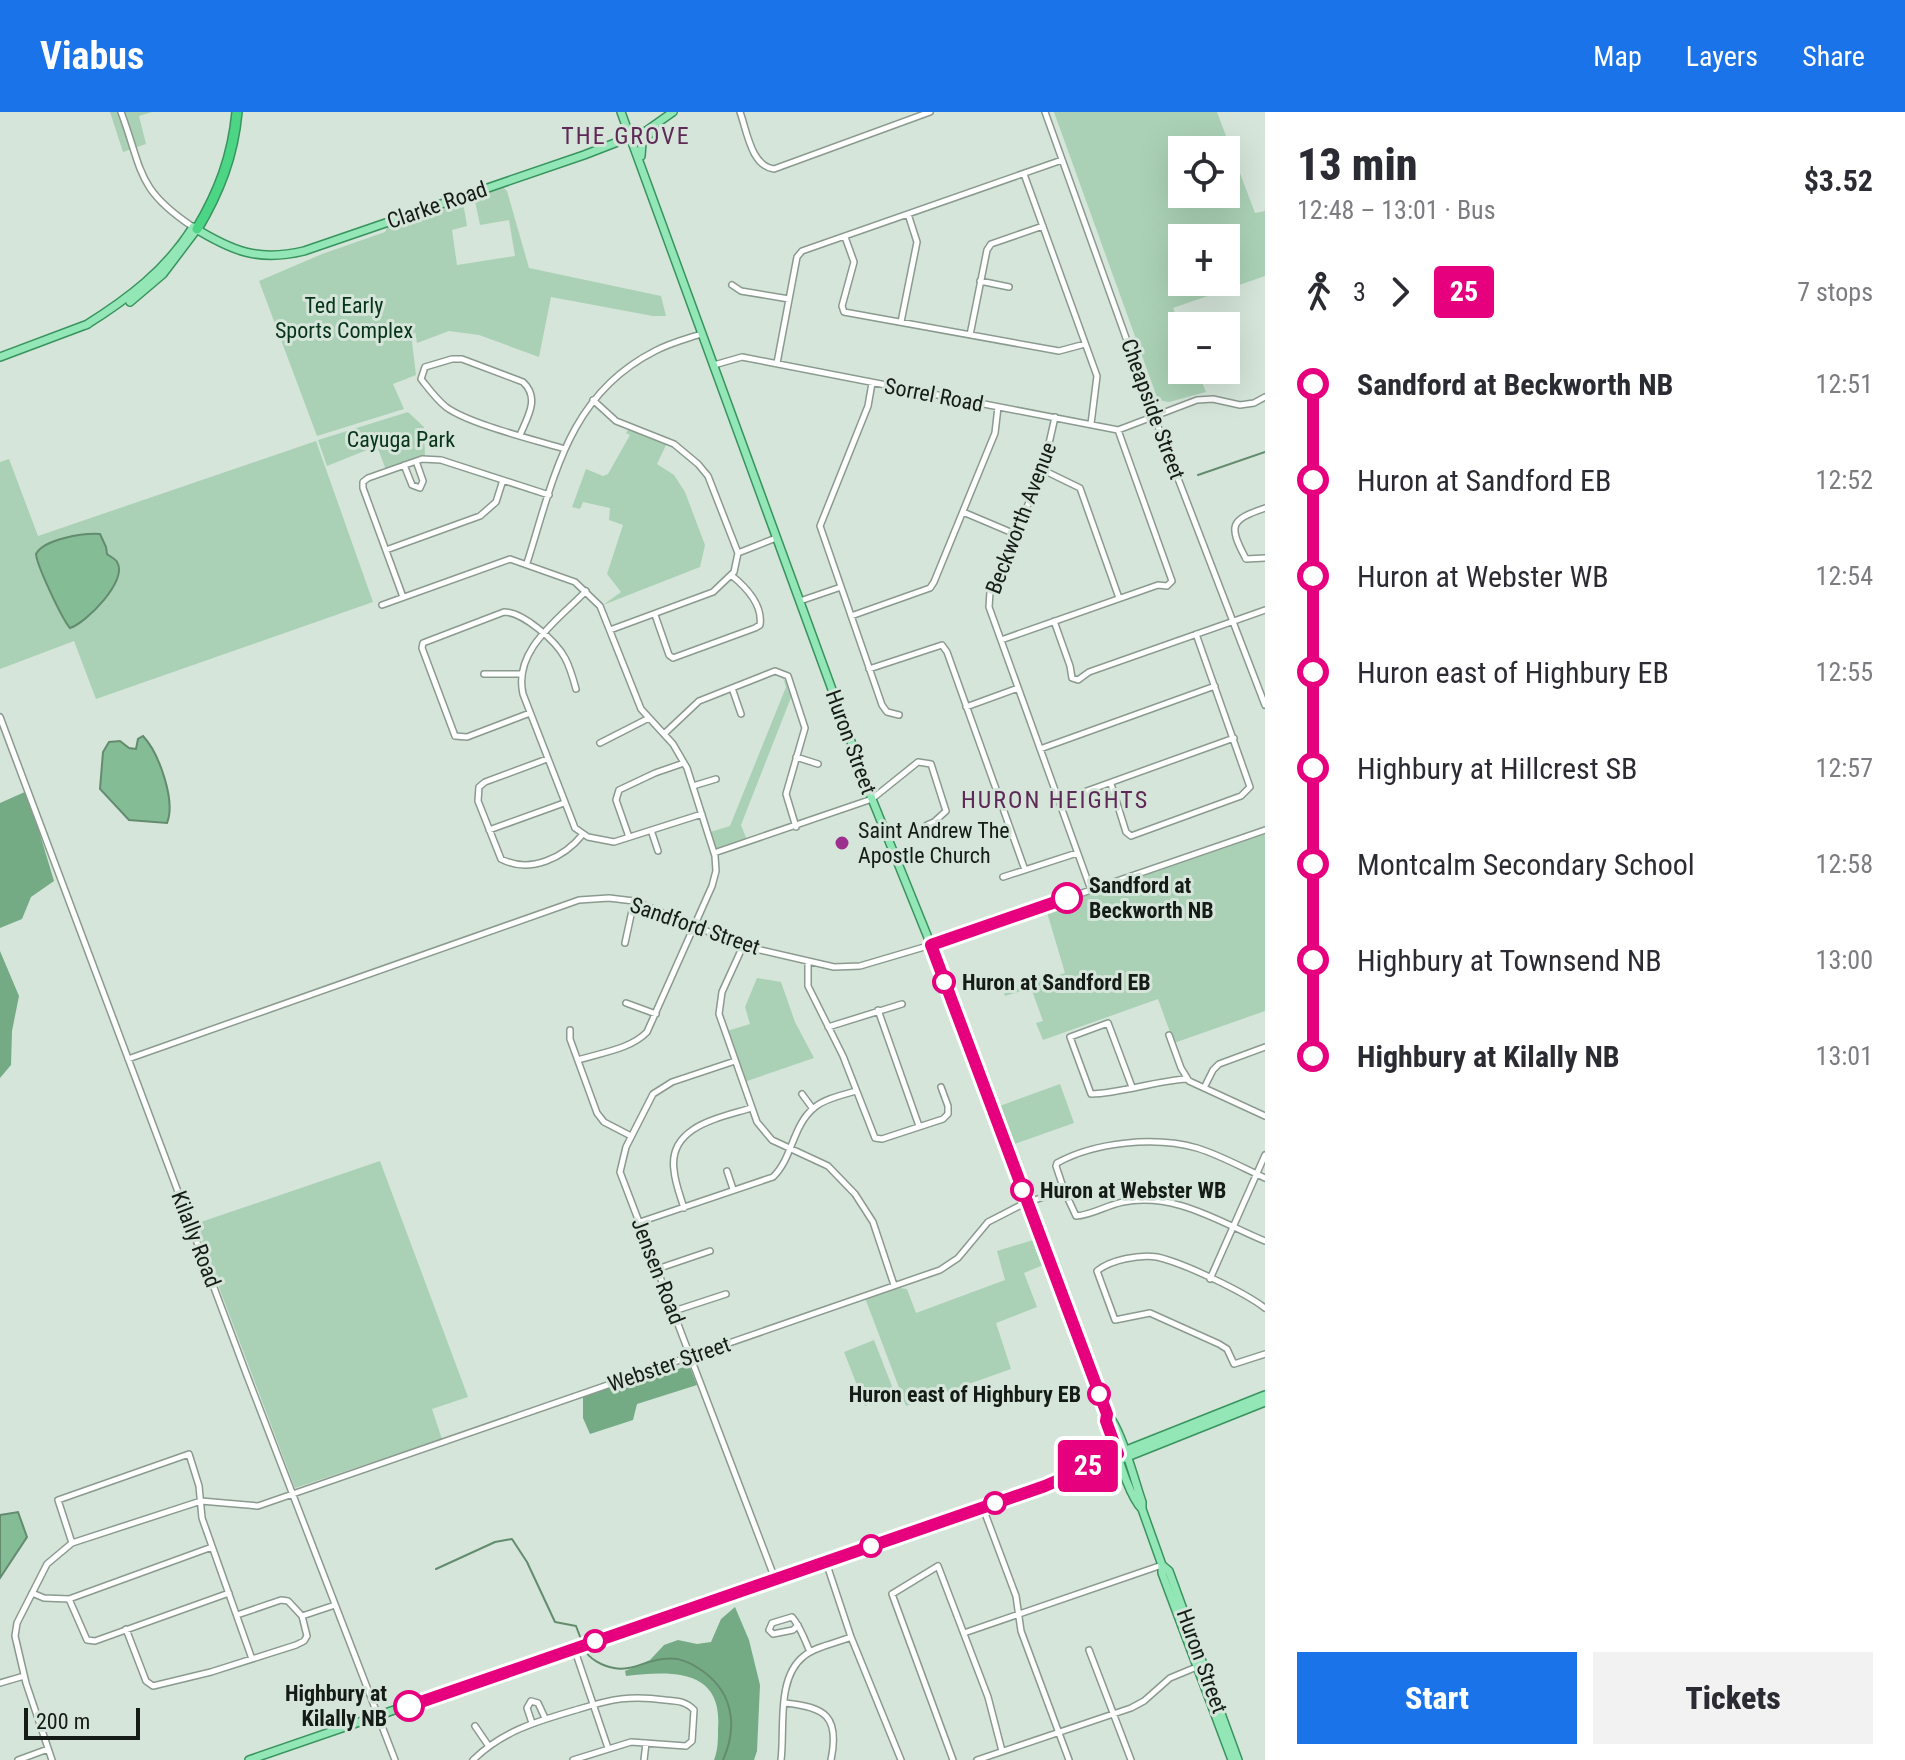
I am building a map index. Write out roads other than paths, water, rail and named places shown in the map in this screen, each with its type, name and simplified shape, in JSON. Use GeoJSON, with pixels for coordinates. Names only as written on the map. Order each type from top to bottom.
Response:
{"type":"FeatureCollection","features":[{"type":"Feature","properties":{"kind":"highway"},"geometry":{"type":"LineString","coordinates":[[195,228],[221,170],[235,112]]}},
{"type":"Feature","properties":{"kind":"main road","name":"Clarke Road"},"geometry":{"type":"LineString","coordinates":[[195,228],[235,250],[266,256],[294,254],[613,144],[657,124],[673,112]]}},
{"type":"Feature","properties":{"kind":"main road"},"geometry":{"type":"LineString","coordinates":[[613,144],[619,136],[621,114]]}},
{"type":"Feature","properties":{"kind":"main road","name":"Huron Street"},"geometry":{"type":"LineString","coordinates":[[621,114],[872,799],[931,945],[1107,1414],[1111,1417],[1137,1504],[1142,1509],[1162,1573],[1201,1665],[1235,1760]]}},
{"type":"Feature","properties":{"kind":"main road"},"geometry":{"type":"LineString","coordinates":[[641,165],[642,143],[657,124]]}},
{"type":"Feature","properties":{"kind":"main road"},"geometry":{"type":"LineString","coordinates":[[0,357],[86,325],[122,302],[152,277],[195,228]]}},
{"type":"Feature","properties":{"kind":"main road"},"geometry":{"type":"LineString","coordinates":[[1122,1456],[1265,1395]]}},
{"type":"Feature","properties":{"kind":"main road"},"geometry":{"type":"LineString","coordinates":[[249,1760],[983,1507],[1265,1402]]}},
{"type":"Feature","properties":{"kind":"street"},"geometry":{"type":"LineString","coordinates":[[121,112],[147,188],[162,205],[195,228]]}},
{"type":"Feature","properties":{"kind":"street"},"geometry":{"type":"LineString","coordinates":[[740,112],[757,160],[768,169],[930,112]]}},
{"type":"Feature","properties":{"kind":"street","name":"Cheapside Street"},"geometry":{"type":"LineString","coordinates":[[1045,112],[1154,416],[1265,705]]}},
{"type":"Feature","properties":{"kind":"street"},"geometry":{"type":"LineString","coordinates":[[777,363],[797,257],[802,251],[1062,160]]}},
{"type":"Feature","properties":{"kind":"street"},"geometry":{"type":"LineString","coordinates":[[1024,174],[1097,376],[1090,424]]}},
{"type":"Feature","properties":{"kind":"street"},"geometry":{"type":"LineString","coordinates":[[901,322],[917,242],[908,214]]}},
{"type":"Feature","properties":{"kind":"street"},"geometry":{"type":"LineString","coordinates":[[970,335],[987,250],[991,244],[1043,226]]}},
{"type":"Feature","properties":{"kind":"street"},"geometry":{"type":"LineString","coordinates":[[845,237],[854,262],[842,306],[844,312],[1059,351],[1085,344]]}},
{"type":"Feature","properties":{"kind":"street"},"geometry":{"type":"LineString","coordinates":[[980,281],[1009,287]]}},
{"type":"Feature","properties":{"kind":"street"},"geometry":{"type":"LineString","coordinates":[[732,285],[741,291],[789,299]]}},
{"type":"Feature","properties":{"kind":"street"},"geometry":{"type":"LineString","coordinates":[[527,563],[565,449],[579,419],[593,400],[617,375],[655,351],[701,334]]}},
{"type":"Feature","properties":{"kind":"street","name":"Sorrel Road"},"geometry":{"type":"LineString","coordinates":[[713,365],[742,357],[1118,430]]}},
{"type":"Feature","properties":{"kind":"street"},"geometry":{"type":"LineString","coordinates":[[520,435],[533,399],[531,389],[523,382],[462,359],[425,367],[421,379],[445,406],[455,412],[520,435],[565,449]]}},
{"type":"Feature","properties":{"kind":"street"},"geometry":{"type":"LineString","coordinates":[[872,383],[868,406],[820,526],[882,705],[887,712],[899,715]]}},
{"type":"Feature","properties":{"kind":"street"},"geometry":{"type":"LineString","coordinates":[[1001,640],[1158,585],[1167,586],[1172,581],[1118,430],[1197,400],[1213,399],[1240,405],[1265,397]]}},
{"type":"Feature","properties":{"kind":"street"},"geometry":{"type":"LineString","coordinates":[[593,400],[616,421],[674,444],[698,464],[708,476],[738,553],[731,575],[713,592],[610,630]]}},
{"type":"Feature","properties":{"kind":"street"},"geometry":{"type":"LineString","coordinates":[[851,616],[930,588],[995,433],[998,407]]}},
{"type":"Feature","properties":{"kind":"street","name":"Beckworth Avenue"},"geometry":{"type":"LineString","coordinates":[[1055,417],[1043,470],[990,592],[989,607],[1091,890]]}},
{"type":"Feature","properties":{"kind":"street"},"geometry":{"type":"LineString","coordinates":[[403,597],[363,482],[416,461],[441,460],[549,495]]}},
{"type":"Feature","properties":{"kind":"street"},"geometry":{"type":"LineString","coordinates":[[404,465],[412,485],[420,488],[423,481],[416,461]]}},
{"type":"Feature","properties":{"kind":"street"},"geometry":{"type":"LineString","coordinates":[[1043,470],[1080,488],[1119,598]]}},
{"type":"Feature","properties":{"kind":"street"},"geometry":{"type":"LineString","coordinates":[[386,550],[480,516],[496,502],[503,480]]}},
{"type":"Feature","properties":{"kind":"street"},"geometry":{"type":"LineString","coordinates":[[1265,508],[1241,516],[1235,528],[1246,559],[1265,558]]}},
{"type":"Feature","properties":{"kind":"street"},"geometry":{"type":"LineString","coordinates":[[963,512],[1015,534]]}},
{"type":"Feature","properties":{"kind":"street"},"geometry":{"type":"LineString","coordinates":[[738,553],[776,538]]}},
{"type":"Feature","properties":{"kind":"street"},"geometry":{"type":"LineString","coordinates":[[382,605],[494,562],[510,559],[563,576],[586,591],[600,606],[634,695],[684,763],[714,853],[716,871],[712,886],[656,1014],[641,1038],[578,1060]]}},
{"type":"Feature","properties":{"kind":"street"},"geometry":{"type":"LineString","coordinates":[[655,615],[669,655],[673,658],[755,628],[760,625],[761,619],[753,596],[731,575]]}},
{"type":"Feature","properties":{"kind":"street"},"geometry":{"type":"LineString","coordinates":[[799,601],[841,587]]}},
{"type":"Feature","properties":{"kind":"street"},"geometry":{"type":"LineString","coordinates":[[586,591],[530,650],[520,674],[530,713],[575,828],[601,842],[614,842],[702,814]]}},
{"type":"Feature","properties":{"kind":"street"},"geometry":{"type":"LineString","coordinates":[[1054,621],[1070,666],[1069,673],[1078,680],[1089,672],[1265,610]]}},
{"type":"Feature","properties":{"kind":"street"},"geometry":{"type":"LineString","coordinates":[[530,713],[467,737],[455,736],[422,648],[426,641],[504,612],[523,616],[564,657],[576,689]]}},
{"type":"Feature","properties":{"kind":"street"},"geometry":{"type":"LineString","coordinates":[[1111,784],[1126,832],[1135,836],[1245,794],[1250,783],[1196,634]]}},
{"type":"Feature","properties":{"kind":"street"},"geometry":{"type":"LineString","coordinates":[[869,669],[942,645],[1025,870]]}},
{"type":"Feature","properties":{"kind":"street"},"geometry":{"type":"LineString","coordinates":[[664,734],[699,701],[775,671],[788,676],[805,728],[786,794],[796,827]]}},
{"type":"Feature","properties":{"kind":"street"},"geometry":{"type":"LineString","coordinates":[[484,674],[520,674]]}},
{"type":"Feature","properties":{"kind":"street"},"geometry":{"type":"LineString","coordinates":[[1040,749],[1215,686]]}},
{"type":"Feature","properties":{"kind":"street"},"geometry":{"type":"LineString","coordinates":[[732,688],[741,714]]}},
{"type":"Feature","properties":{"kind":"street"},"geometry":{"type":"LineString","coordinates":[[966,707],[1018,688]]}},
{"type":"Feature","properties":{"kind":"street","name":"Kilally Road"},"geometry":{"type":"LineString","coordinates":[[0,717],[395,1760]]}},
{"type":"Feature","properties":{"kind":"street"},"geometry":{"type":"LineString","coordinates":[[600,743],[649,718]]}},
{"type":"Feature","properties":{"kind":"street"},"geometry":{"type":"LineString","coordinates":[[1059,801],[1234,738]]}},
{"type":"Feature","properties":{"kind":"street"},"geometry":{"type":"LineString","coordinates":[[796,757],[818,764]]}},
{"type":"Feature","properties":{"kind":"street"},"geometry":{"type":"LineString","coordinates":[[547,759],[479,787],[478,801],[501,859],[525,867],[569,850],[583,834]]}},
{"type":"Feature","properties":{"kind":"street"},"geometry":{"type":"LineString","coordinates":[[714,853],[872,799],[914,764],[923,762],[931,764],[946,811],[927,825]]}},
{"type":"Feature","properties":{"kind":"street"},"geometry":{"type":"LineString","coordinates":[[629,837],[616,800],[619,790],[684,763]]}},
{"type":"Feature","properties":{"kind":"street"},"geometry":{"type":"LineString","coordinates":[[693,786],[716,779]]}},
{"type":"Feature","properties":{"kind":"street"},"geometry":{"type":"LineString","coordinates":[[489,830],[564,803]]}},
{"type":"Feature","properties":{"kind":"street"},"geometry":{"type":"LineString","coordinates":[[651,830],[658,851]]}},
{"type":"Feature","properties":{"kind":"street","name":"Sandford Street"},"geometry":{"type":"LineString","coordinates":[[128,1059],[579,900],[609,898],[634,901],[743,946],[834,967],[870,964],[1265,830]]}},
{"type":"Feature","properties":{"kind":"street"},"geometry":{"type":"LineString","coordinates":[[1003,877],[1077,853]]}},
{"type":"Feature","properties":{"kind":"street"},"geometry":{"type":"LineString","coordinates":[[625,943],[634,901]]}},
{"type":"Feature","properties":{"kind":"street"},"geometry":{"type":"LineString","coordinates":[[743,946],[719,1003],[719,1014],[751,1108],[765,1134],[828,1166],[863,1203],[873,1222],[894,1285]]}},
{"type":"Feature","properties":{"kind":"street"},"geometry":{"type":"LineString","coordinates":[[808,961],[808,986],[843,1056],[875,1138],[882,1139],[943,1119],[948,1114],[948,1106],[941,1087]]}},
{"type":"Feature","properties":{"kind":"street"},"geometry":{"type":"LineString","coordinates":[[626,1003],[656,1014]]}},
{"type":"Feature","properties":{"kind":"street"},"geometry":{"type":"LineString","coordinates":[[828,1027],[902,1004]]}},
{"type":"Feature","properties":{"kind":"street"},"geometry":{"type":"LineString","coordinates":[[878,1010],[919,1126]]}},
{"type":"Feature","properties":{"kind":"street"},"geometry":{"type":"LineString","coordinates":[[1132,1087],[1108,1023],[1070,1037],[1091,1094],[1112,1093],[1162,1080],[1187,1079],[1265,1116]]}},
{"type":"Feature","properties":{"kind":"street"},"geometry":{"type":"LineString","coordinates":[[570,1030],[570,1039],[597,1113],[604,1122],[631,1136]]}},
{"type":"Feature","properties":{"kind":"street"},"geometry":{"type":"LineString","coordinates":[[1169,1035],[1187,1079]]}},
{"type":"Feature","properties":{"kind":"street"},"geometry":{"type":"LineString","coordinates":[[1204,1088],[1219,1064],[1265,1047]]}},
{"type":"Feature","properties":{"kind":"street","name":"Jensen Road"},"geometry":{"type":"LineString","coordinates":[[735,1061],[661,1087],[646,1104],[622,1159],[620,1172],[775,1579]]}},
{"type":"Feature","properties":{"kind":"street"},"geometry":{"type":"LineString","coordinates":[[640,1222],[773,1177],[780,1170],[800,1126],[813,1109],[856,1091]]}},
{"type":"Feature","properties":{"kind":"street"},"geometry":{"type":"LineString","coordinates":[[802,1094],[813,1109]]}},
{"type":"Feature","properties":{"kind":"street"},"geometry":{"type":"LineString","coordinates":[[684,1208],[673,1168],[682,1137],[697,1126],[751,1108]]}},
{"type":"Feature","properties":{"kind":"street"},"geometry":{"type":"LineString","coordinates":[[1265,1178],[1197,1149],[1160,1143],[1100,1149],[1057,1163],[1056,1166],[1076,1216],[1123,1202],[1152,1199],[1187,1207],[1265,1241]]}},
{"type":"Feature","properties":{"kind":"street"},"geometry":{"type":"LineString","coordinates":[[1210,1279],[1265,1155]]}},
{"type":"Feature","properties":{"kind":"street"},"geometry":{"type":"LineString","coordinates":[[727,1171],[733,1189]]}},
{"type":"Feature","properties":{"kind":"street","name":"Webster Street"},"geometry":{"type":"LineString","coordinates":[[201,1501],[258,1506],[940,1270],[958,1258],[988,1222],[1064,1190]]}},
{"type":"Feature","properties":{"kind":"street"},"geometry":{"type":"LineString","coordinates":[[657,1269],[710,1251]]}},
{"type":"Feature","properties":{"kind":"street"},"geometry":{"type":"LineString","coordinates":[[1265,1308],[1250,1297],[1156,1257],[1137,1257],[1097,1271],[1115,1320],[1150,1313],[1219,1344],[1227,1349],[1234,1364],[1265,1354]]}},
{"type":"Feature","properties":{"kind":"street"},"geometry":{"type":"LineString","coordinates":[[674,1311],[726,1294]]}},
{"type":"Feature","properties":{"kind":"street"},"geometry":{"type":"LineString","coordinates":[[72,1543],[58,1500],[189,1454],[201,1501],[202,1518],[252,1659]]}},
{"type":"Feature","properties":{"kind":"street"},"geometry":{"type":"LineString","coordinates":[[52,1760],[24,1676],[15,1636],[17,1623],[47,1564],[72,1543],[201,1501]]}},
{"type":"Feature","properties":{"kind":"street"},"geometry":{"type":"LineString","coordinates":[[983,1507],[1016,1596],[1021,1631],[1069,1760]]}},
{"type":"Feature","properties":{"kind":"street"},"geometry":{"type":"LineString","coordinates":[[32,1593],[44,1598],[69,1599],[212,1547]]}},
{"type":"Feature","properties":{"kind":"street"},"geometry":{"type":"LineString","coordinates":[[826,1562],[851,1637],[901,1760]]}},
{"type":"Feature","properties":{"kind":"street"},"geometry":{"type":"LineString","coordinates":[[964,1633],[1162,1565]]}},
{"type":"Feature","properties":{"kind":"street"},"geometry":{"type":"LineString","coordinates":[[953,1760],[892,1594],[938,1566],[988,1697],[1002,1751]]}},
{"type":"Feature","properties":{"kind":"street"},"geometry":{"type":"LineString","coordinates":[[69,1599],[87,1640],[95,1641],[229,1593]]}},
{"type":"Feature","properties":{"kind":"street"},"geometry":{"type":"LineString","coordinates":[[126,1629],[146,1681],[153,1686],[252,1659],[304,1641],[307,1636],[302,1616],[293,1604],[281,1600],[237,1615]]}},
{"type":"Feature","properties":{"kind":"street"},"geometry":{"type":"LineString","coordinates":[[302,1616],[335,1605]]}},
{"type":"Feature","properties":{"kind":"street"},"geometry":{"type":"LineString","coordinates":[[798,1625],[793,1630],[773,1634],[769,1630],[772,1623],[790,1617],[798,1625],[810,1652]]}},
{"type":"Feature","properties":{"kind":"street"},"geometry":{"type":"LineString","coordinates":[[781,1760],[786,1686],[791,1672],[810,1652],[851,1637]]}},
{"type":"Feature","properties":{"kind":"street"},"geometry":{"type":"LineString","coordinates":[[574,1648],[608,1748]]}},
{"type":"Feature","properties":{"kind":"street"},"geometry":{"type":"LineString","coordinates":[[1089,1650],[1131,1760]]}},
{"type":"Feature","properties":{"kind":"street"},"geometry":{"type":"LineString","coordinates":[[977,1760],[1131,1708],[1170,1678],[1201,1665]]}},
{"type":"Feature","properties":{"kind":"street"},"geometry":{"type":"LineString","coordinates":[[0,1683],[24,1676]]}},
{"type":"Feature","properties":{"kind":"street"},"geometry":{"type":"LineString","coordinates":[[473,1760],[488,1745],[532,1723],[593,1703],[636,1697],[687,1703],[694,1710],[692,1741],[686,1746],[631,1742],[573,1760]]}},
{"type":"Feature","properties":{"kind":"street"},"geometry":{"type":"LineString","coordinates":[[532,1723],[527,1708],[531,1701],[538,1703],[545,1718]]}},
{"type":"Feature","properties":{"kind":"street"},"geometry":{"type":"LineString","coordinates":[[785,1703],[812,1706],[826,1716],[833,1735],[831,1760]]}},
{"type":"Feature","properties":{"kind":"street"},"geometry":{"type":"LineString","coordinates":[[475,1726],[488,1745]]}},
{"type":"Feature","properties":{"kind":"street"},"geometry":{"type":"LineString","coordinates":[[644,1760],[646,1743]]}},
{"type":"Feature","properties":{"kind":"street"},"geometry":{"type":"LineString","coordinates":[[18,1760],[48,1749]]}},
{"type":"Feature","properties":{"kind":"waterway"},"geometry":{"type":"LineString","coordinates":[[1198,475],[1265,452]]}},
{"type":"Feature","properties":{"kind":"waterway"},"geometry":{"type":"LineString","coordinates":[[436,1569],[495,1542],[512,1539],[527,1562],[555,1622],[576,1626],[582,1642]]}},
{"type":"Feature","properties":{"kind":"waterway"},"geometry":{"type":"LineString","coordinates":[[584,1648],[596,1661],[614,1668],[672,1659],[698,1668],[718,1686],[729,1708],[731,1733],[723,1760]]}},
{"type":"Feature","properties":{"kind":"place","name":"Saint Andrew The Apostle Church"},"geometry":{"type":"Point","coordinates":[842,843]}},
{"type":"Feature","properties":{"kind":"place","name":"Sandford at Beckworth NB"},"geometry":{"type":"Point","coordinates":[1067,898]}},
{"type":"Feature","properties":{"kind":"place","name":"Huron at Sandford EB"},"geometry":{"type":"Point","coordinates":[944,982]}},
{"type":"Feature","properties":{"kind":"place","name":"Huron at Webster WB"},"geometry":{"type":"Point","coordinates":[1022,1190]}},
{"type":"Feature","properties":{"kind":"place","name":"Huron east of Highbury EB"},"geometry":{"type":"Point","coordinates":[1099,1394]}},
{"type":"Feature","properties":{"kind":"place","name":"Highbury at Kilally NB"},"geometry":{"type":"Point","coordinates":[409,1706]}},
{"type":"Feature","properties":{"kind":"district","name":"THE GROVE"},"geometry":{"type":"Point","coordinates":[626,136]}},
{"type":"Feature","properties":{"kind":"district","name":"HURON HEIGHTS"},"geometry":{"type":"Point","coordinates":[1055,800]}},
{"type":"Feature","properties":{"kind":"park label","name":"Ted Early Sports Complex"},"geometry":{"type":"Point","coordinates":[344,318]}},
{"type":"Feature","properties":{"kind":"park label","name":"Cayuga Park"},"geometry":{"type":"Point","coordinates":[401,439]}}]}
